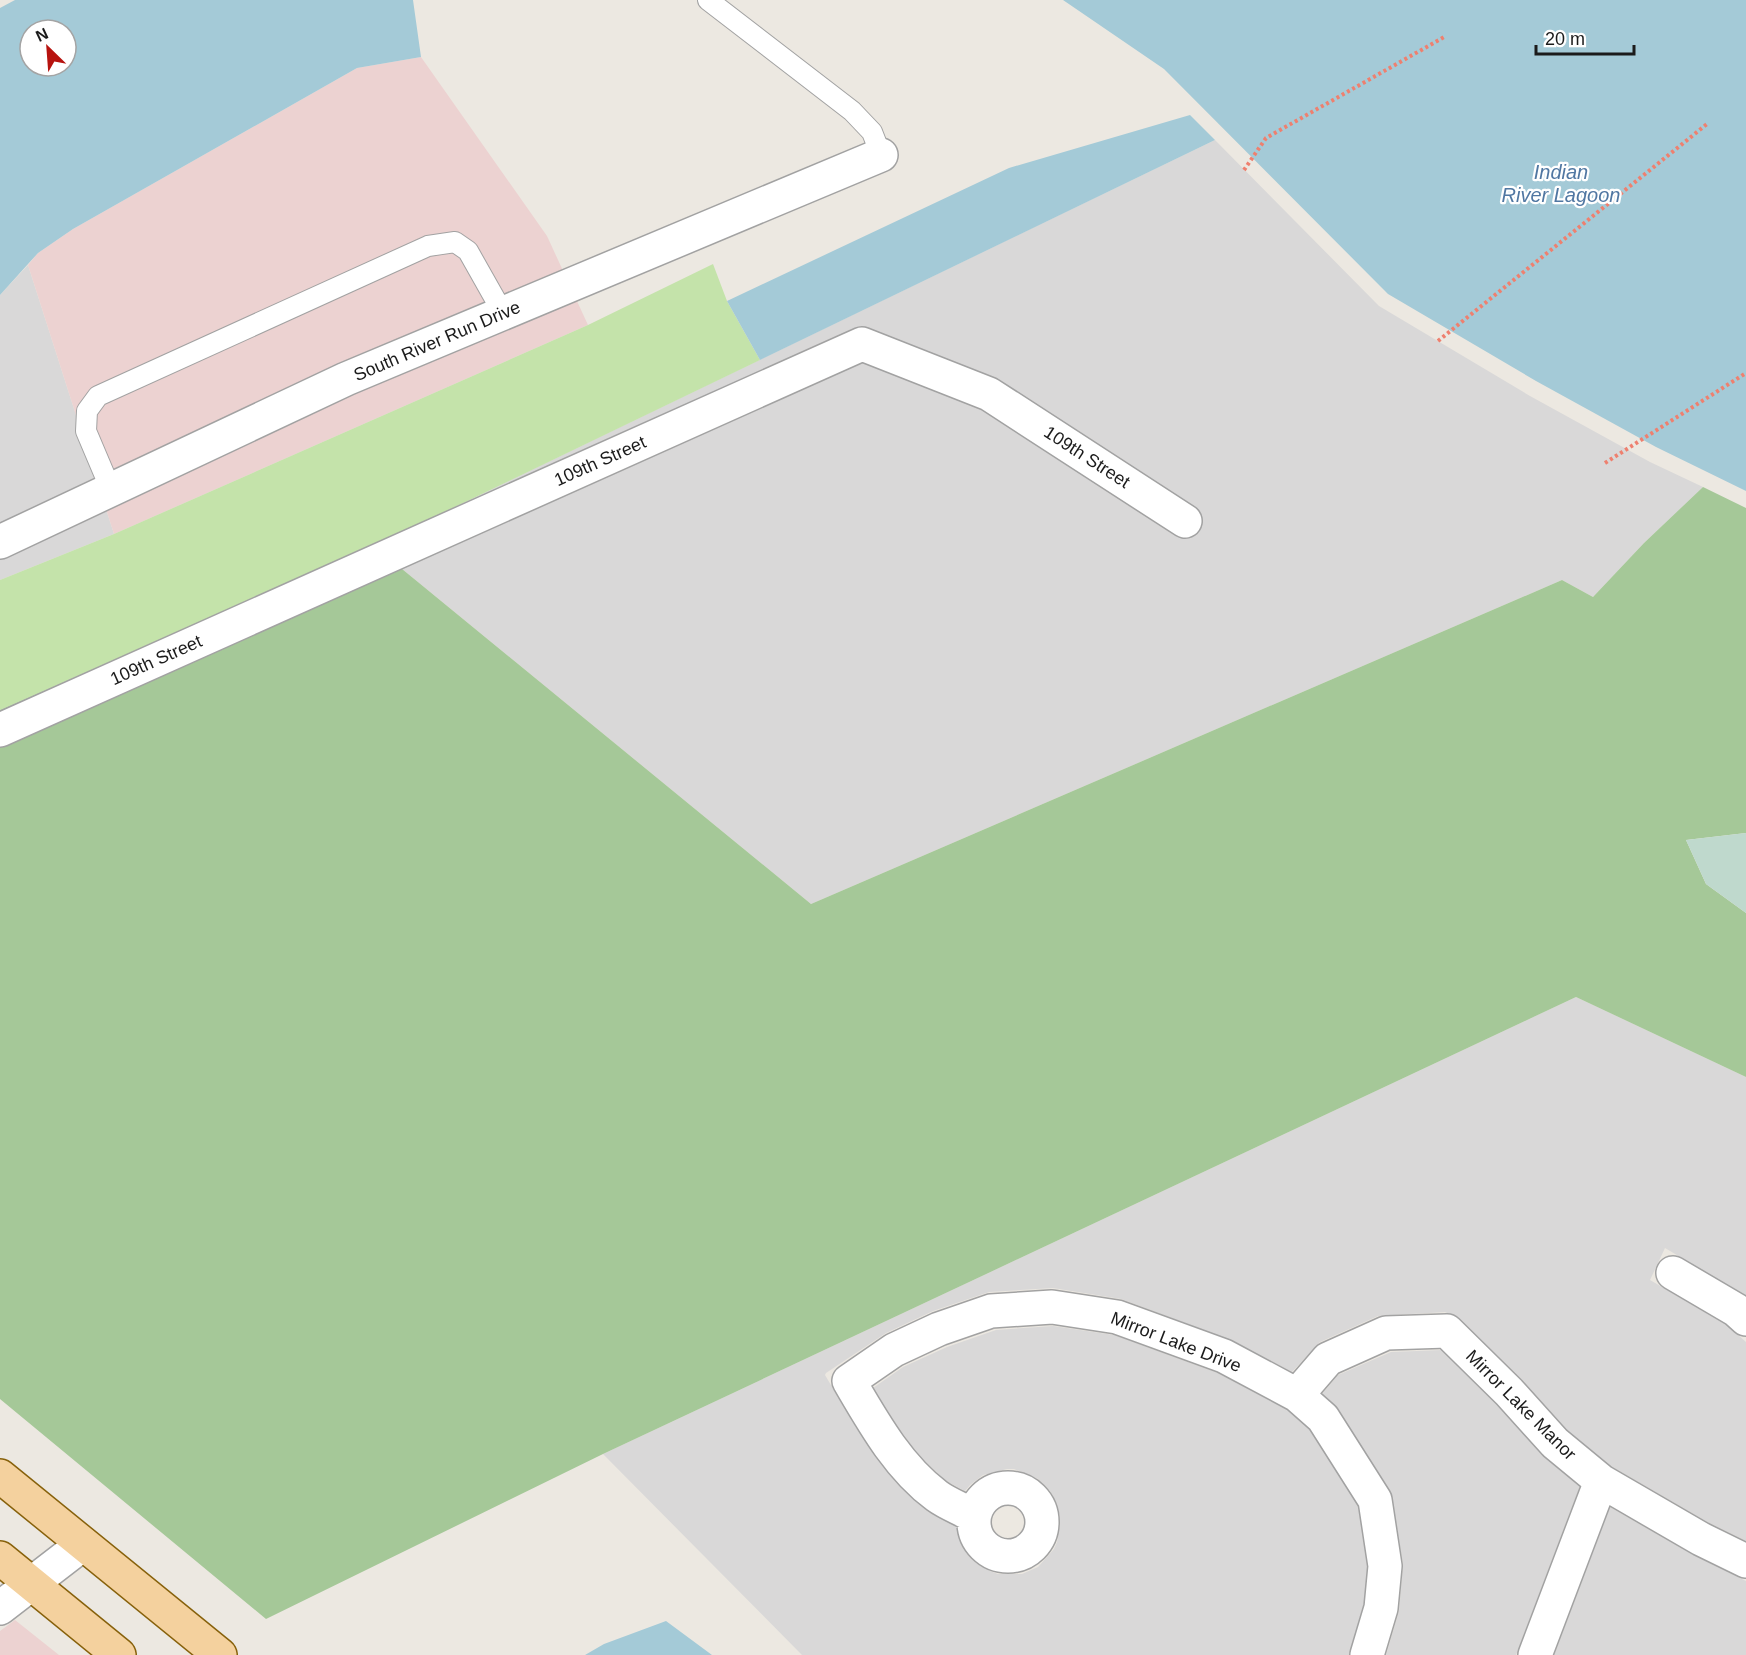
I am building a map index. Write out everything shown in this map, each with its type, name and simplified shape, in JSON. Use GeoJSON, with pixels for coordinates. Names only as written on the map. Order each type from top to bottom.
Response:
{"type":"FeatureCollection","features":[{"type":"Feature","properties":{"kind":"main road"},"geometry":{"type":"LineString","coordinates":[[0,1476],[220,1655]]}},
{"type":"Feature","properties":{"kind":"main road"},"geometry":{"type":"LineString","coordinates":[[0,1558],[119,1655]]}},
{"type":"Feature","properties":{"kind":"street","name":"South River Run Drive"},"geometry":{"type":"LineString","coordinates":[[0,542],[346,379],[881,154]]}},
{"type":"Feature","properties":{"kind":"street","name":"109th Street"},"geometry":{"type":"LineString","coordinates":[[0,730],[862,344],[988,394],[1185,521]]}},
{"type":"Feature","properties":{"kind":"street"},"geometry":{"type":"LineString","coordinates":[[1673,1273],[1736,1310],[1746,1319]]}},
{"type":"Feature","properties":{"kind":"street","name":"Mirror Lake Drive"},"geometry":{"type":"LineString","coordinates":[[974,1516],[938,1497],[906,1468],[870,1418],[849,1381],[894,1350],[939,1329],[992,1311],[1052,1307],[1117,1317],[1224,1356],[1297,1395],[1323,1418],[1375,1500],[1385,1566],[1381,1608],[1368,1655]]}},
{"type":"Feature","properties":{"kind":"street","name":"Mirror Lake Manor"},"geometry":{"type":"LineString","coordinates":[[1297,1395],[1328,1359],[1386,1333],[1447,1331],[1509,1392],[1555,1443],[1601,1481],[1701,1539],[1746,1562]]}},
{"type":"Feature","properties":{"kind":"street"},"geometry":{"type":"LineString","coordinates":[[1535,1655],[1601,1481]]}},
{"type":"Feature","properties":{"kind":"street"},"geometry":{"type":"LineString","coordinates":[[0,1608],[83,1544]]}},
{"type":"Feature","properties":{"kind":"lane"},"geometry":{"type":"LineString","coordinates":[[708,0],[852,111],[872,132],[881,154]]}},
{"type":"Feature","properties":{"kind":"lane"},"geometry":{"type":"LineString","coordinates":[[111,490],[86,431],[87,411],[98,396],[386,265],[429,246],[455,242],[468,251],[503,313]]}},
{"type":"Feature","properties":{"kind":"path"},"geometry":{"type":"LineString","coordinates":[[1244,170],[1266,138],[1446,36]]}},
{"type":"Feature","properties":{"kind":"path"},"geometry":{"type":"LineString","coordinates":[[1438,341],[1707,124]]}},
{"type":"Feature","properties":{"kind":"path"},"geometry":{"type":"LineString","coordinates":[[1605,463],[1746,373]]}},
{"type":"Feature","properties":{"kind":"shaded area"},"geometry":{"type":"Polygon","coordinates":[[[421,57],[547,236],[588,325],[114,534],[28,265],[38,253],[73,229],[357,68],[421,57]]]}},
{"type":"Feature","properties":{"kind":"shaded area"},"geometry":{"type":"Polygon","coordinates":[[[1215,140],[1379,306],[1530,396],[1650,462],[1703,487],[1644,543],[1593,597],[1562,580],[811,904],[374,546],[1215,140]]]}},
{"type":"Feature","properties":{"kind":"shaded area"},"geometry":{"type":"Polygon","coordinates":[[[28,265],[114,534],[0,580],[0,295],[28,265]]]}},
{"type":"Feature","properties":{"kind":"shaded area"},"geometry":{"type":"Polygon","coordinates":[[[1576,997],[1746,1077],[1746,1296],[1665,1248],[1650,1280],[1727,1325],[1746,1342],[1746,1541],[1707,1522],[1609,1465],[1566,1430],[1521,1379],[1458,1318],[1445,1312],[1378,1316],[1320,1342],[1292,1372],[1228,1339],[1121,1299],[1053,1288],[989,1292],[933,1311],[886,1333],[825,1375],[857,1429],[893,1478],[927,1511],[958,1527],[960,1541],[969,1556],[976,1563],[998,1574],[1022,1574],[1038,1567],[1054,1549],[1060,1525],[1055,1500],[1038,1479],[1014,1469],[983,1475],[965,1491],[946,1481],[918,1455],[884,1408],[873,1388],[903,1367],[947,1347],[996,1330],[1053,1326],[1114,1335],[1218,1373],[1288,1410],[1311,1430],[1358,1505],[1368,1565],[1364,1603],[1349,1655],[802,1655],[603,1454],[1576,997]]]}},
{"type":"Feature","properties":{"kind":"shaded area"},"geometry":{"type":"Polygon","coordinates":[[[1442,1350],[1498,1405],[1543,1455],[1580,1486],[1516,1655],[1386,1655],[1399,1611],[1403,1564],[1392,1498],[1337,1408],[1322,1394],[1338,1375],[1391,1352],[1442,1350]]]}},
{"type":"Feature","properties":{"kind":"shaded area"},"geometry":{"type":"Polygon","coordinates":[[[1610,1507],[1694,1555],[1746,1581],[1746,1655],[1554,1655],[1610,1507]]]}},
{"type":"Feature","properties":{"kind":"shaded area"},"geometry":{"type":"Polygon","coordinates":[[[15,1620],[59,1655],[0,1655],[0,1631],[15,1620]]]}},
{"type":"Feature","properties":{"kind":"green space"},"geometry":{"type":"Polygon","coordinates":[[[713,264],[727,301],[760,360],[374,546],[0,710],[0,580],[114,534],[588,325],[713,264]]]}},
{"type":"Feature","properties":{"kind":"green space"},"geometry":{"type":"Polygon","coordinates":[[[1703,487],[1746,508],[1746,833],[1686,840],[1706,884],[1746,913],[1746,1077],[1576,997],[603,1454],[266,1619],[0,1399],[0,710],[374,546],[811,904],[1562,580],[1593,597],[1644,543],[1703,487]]]}},
{"type":"Feature","properties":{"kind":"green space"},"geometry":{"type":"Polygon","coordinates":[[[1746,833],[1746,913],[1706,884],[1686,840],[1746,833]]]}},
{"type":"Feature","properties":{"kind":"water"},"geometry":{"type":"Polygon","coordinates":[[[15,0],[413,0],[421,57],[357,68],[73,229],[38,253],[0,295],[0,8],[15,0]]]}},
{"type":"Feature","properties":{"kind":"water","name":"Indian River Lagoon"},"geometry":{"type":"Polygon","coordinates":[[[1063,0],[1746,0],[1746,491],[1656,447],[1536,381],[1388,294],[1164,69],[1063,0]]]}},
{"type":"Feature","properties":{"kind":"water"},"geometry":{"type":"Polygon","coordinates":[[[1190,115],[1215,140],[760,360],[727,301],[1009,168],[1190,115]]]}},
{"type":"Feature","properties":{"kind":"water"},"geometry":{"type":"Polygon","coordinates":[[[666,1621],[712,1655],[585,1655],[604,1644],[666,1621]]]}}]}
